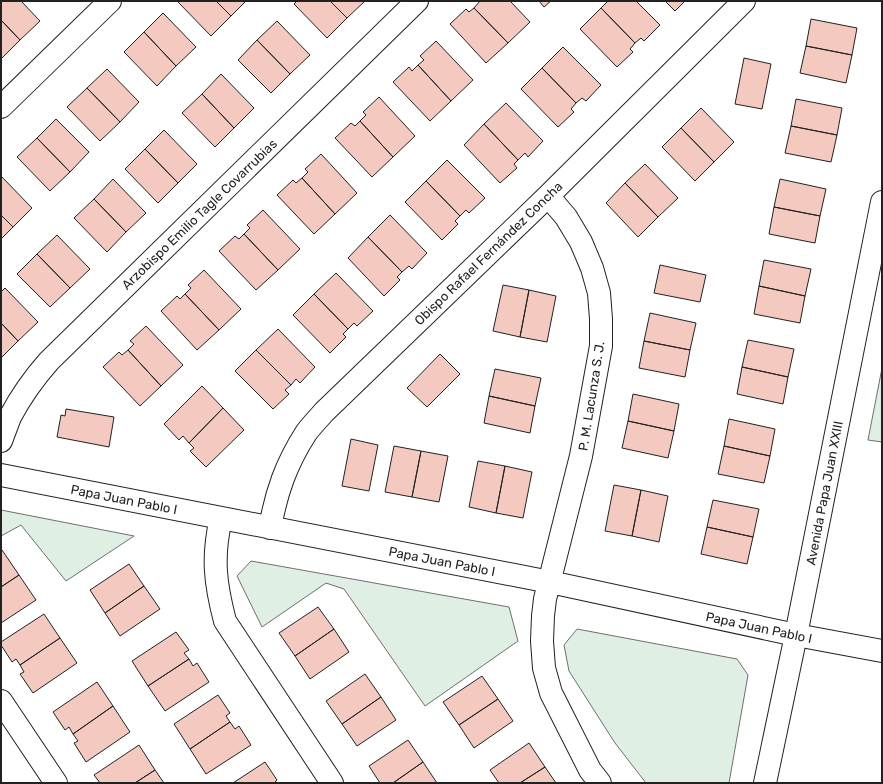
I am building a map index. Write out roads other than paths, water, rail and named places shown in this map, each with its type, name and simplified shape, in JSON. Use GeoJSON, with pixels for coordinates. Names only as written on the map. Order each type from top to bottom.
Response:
{"type":"FeatureCollection","features":[{"type":"Feature","properties":{"kind":"street"},"geometry":{"type":"LineString","coordinates":[[1,107],[110,1]]}},
{"type":"Feature","properties":{"kind":"street","name":"Arzobispo Emilio Tagle Covarrubias"},"geometry":{"type":"LineString","coordinates":[[1,441],[10,418],[21,398],[34,378],[49,361],[417,1]]}},
{"type":"Feature","properties":{"kind":"street","name":"Obispo Rafael Fernández Concha"},"geometry":{"type":"LineString","coordinates":[[270,528],[278,490],[293,455],[307,432],[324,412],[548,196],[744,1]]}},
{"type":"Feature","properties":{"kind":"street","name":"P. M. Lacunza S. J."},"geometry":{"type":"LineString","coordinates":[[548,196],[566,217],[581,242],[592,268],[599,294],[602,319],[601,346],[581,456],[545,598],[542,641],[544,668],[551,693],[590,770],[600,783]]}},
{"type":"Feature","properties":{"kind":"street","name":"Avenida Papa Juan XXIII"},"geometry":{"type":"LineString","coordinates":[[765,783],[882,202]]}},
{"type":"Feature","properties":{"kind":"street","name":"Papa Juan Pablo I"},"geometry":{"type":"LineString","coordinates":[[1,475],[550,582],[796,635],[882,651]]}},
{"type":"Feature","properties":{"kind":"street"},"geometry":{"type":"LineString","coordinates":[[221,518],[217,536],[216,576],[219,599],[225,621],[332,783]]}},
{"type":"Feature","properties":{"kind":"street"},"geometry":{"type":"LineString","coordinates":[[1,701],[56,783]]}}]}
